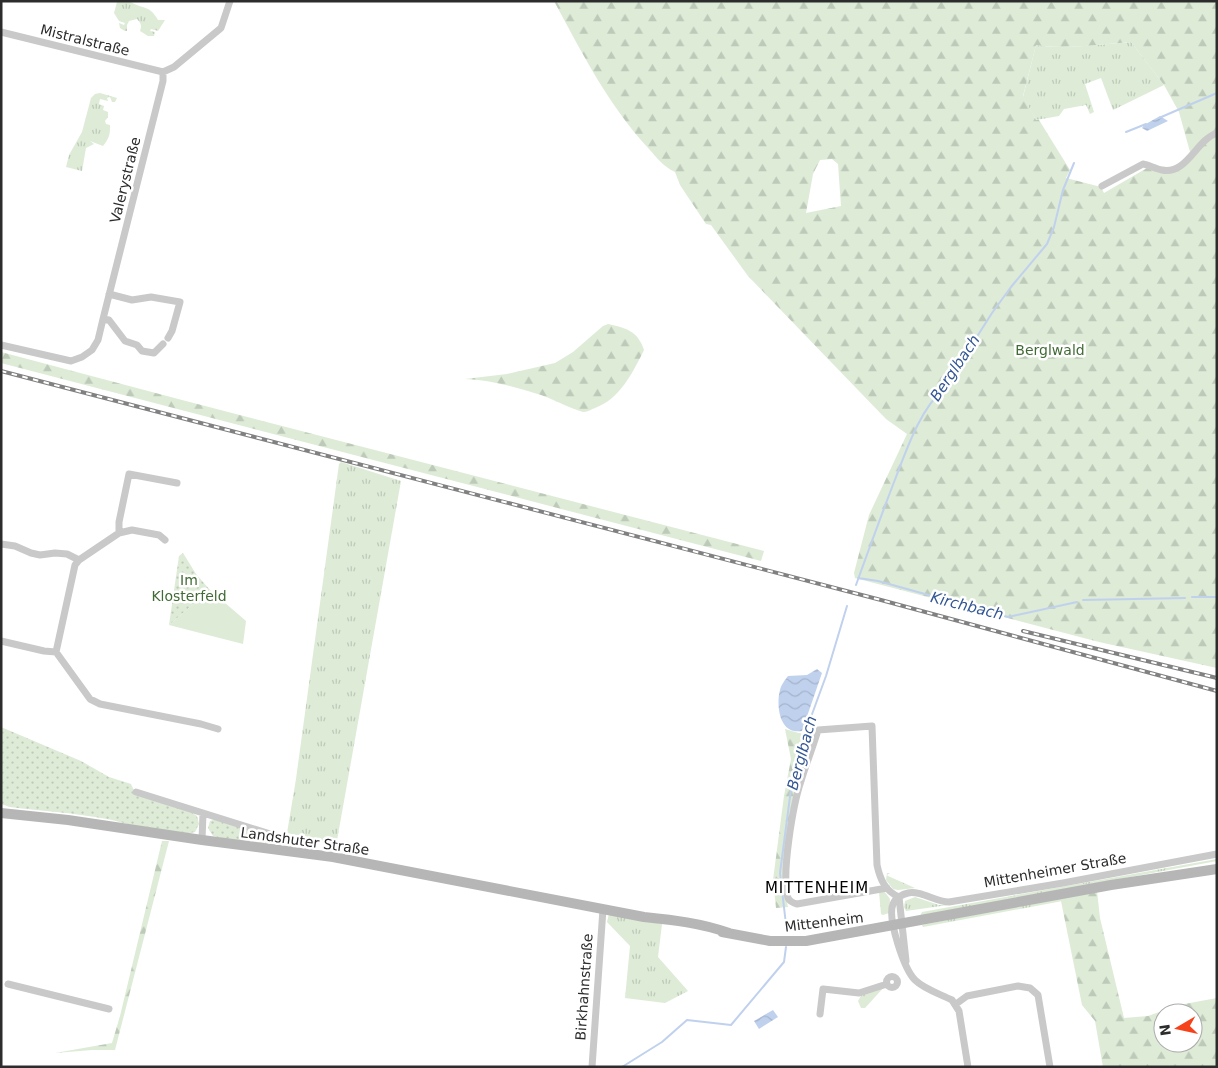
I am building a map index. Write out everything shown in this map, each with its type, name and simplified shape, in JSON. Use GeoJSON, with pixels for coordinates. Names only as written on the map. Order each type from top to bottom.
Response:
{"type":"FeatureCollection","features":[{"type":"Feature","properties":{"kind":"main road","name":"Landshuter Straße"},"geometry":{"type":"LineString","coordinates":[[1,813],[68,820],[333,857],[603,909]]}},
{"type":"Feature","properties":{"kind":"main road","name":"Mittenheimer Straße"},"geometry":{"type":"LineString","coordinates":[[898,925],[1217,864]]}},
{"type":"Feature","properties":{"kind":"main road","name":"Mittenheimer Straße"},"geometry":{"type":"LineString","coordinates":[[1161,876],[1217,869]]}},
{"type":"Feature","properties":{"kind":"main road","name":"Mittenheim"},"geometry":{"type":"LineString","coordinates":[[603,909],[710,926],[729,933],[754,938],[789,942],[819,939],[898,925]]}},
{"type":"Feature","properties":{"kind":"street"},"geometry":{"type":"LineString","coordinates":[[162,72],[174,67],[221,28],[230,1]]}},
{"type":"Feature","properties":{"kind":"street","name":"Mistralstraße"},"geometry":{"type":"LineString","coordinates":[[1,32],[162,72]]}},
{"type":"Feature","properties":{"kind":"street","name":"Valerystraße"},"geometry":{"type":"LineString","coordinates":[[1,345],[71,362],[92,350],[98,340],[163,82],[162,72]]}},
{"type":"Feature","properties":{"kind":"street"},"geometry":{"type":"LineString","coordinates":[[1102,186],[1143,164],[1161,170],[1177,168],[1188,160],[1204,140],[1217,133]]}},
{"type":"Feature","properties":{"kind":"street"},"geometry":{"type":"LineString","coordinates":[[109,294],[132,300],[151,297],[180,302],[172,331],[168,338]]}},
{"type":"Feature","properties":{"kind":"street"},"geometry":{"type":"LineString","coordinates":[[103,319],[110,320],[125,341],[137,345],[142,351],[154,353],[163,344]]}},
{"type":"Feature","properties":{"kind":"street"},"geometry":{"type":"LineString","coordinates":[[119,533],[119,522],[129,474],[177,483]]}},
{"type":"Feature","properties":{"kind":"street"},"geometry":{"type":"LineString","coordinates":[[165,540],[159,535],[132,530],[119,533],[78,560],[75,565],[56,652],[90,699],[100,704],[218,729]]}},
{"type":"Feature","properties":{"kind":"street"},"geometry":{"type":"LineString","coordinates":[[1,544],[15,546],[40,555],[55,552],[67,554],[78,560]]}},
{"type":"Feature","properties":{"kind":"street"},"geometry":{"type":"LineString","coordinates":[[1,641],[44,652],[56,652]]}},
{"type":"Feature","properties":{"kind":"street"},"geometry":{"type":"LineString","coordinates":[[859,720],[872,726],[876,865],[879,875],[887,888],[900,897],[898,925],[907,968],[916,981],[956,1004],[959,1011],[968,1067]]}},
{"type":"Feature","properties":{"kind":"street","name":"Mittenheim"},"geometry":{"type":"LineString","coordinates":[[872,726],[818,730],[801,780],[792,816],[786,866],[788,899],[792,903],[797,904],[887,888]]}},
{"type":"Feature","properties":{"kind":"street"},"geometry":{"type":"LineString","coordinates":[[136,792],[302,844],[308,840]]}},
{"type":"Feature","properties":{"kind":"street"},"geometry":{"type":"LineString","coordinates":[[202,840],[203,813]]}},
{"type":"Feature","properties":{"kind":"street","name":"Mittenheimer Straße"},"geometry":{"type":"LineString","coordinates":[[900,897],[914,892],[939,901],[949,902],[1217,854]]}},
{"type":"Feature","properties":{"kind":"street","name":"Birkhahnstraße"},"geometry":{"type":"LineString","coordinates":[[592,1067],[603,909]]}},
{"type":"Feature","properties":{"kind":"street"},"geometry":{"type":"LineString","coordinates":[[820,1014],[822,989],[859,993],[887,984],[891,987],[896,986],[898,982],[895,977],[907,968]]}},
{"type":"Feature","properties":{"kind":"street"},"geometry":{"type":"LineString","coordinates":[[8,984],[109,1009]]}},
{"type":"Feature","properties":{"kind":"street"},"geometry":{"type":"LineString","coordinates":[[956,1004],[967,996],[1018,986],[1030,988],[1038,995],[1050,1067]]}},
{"type":"Feature","properties":{"kind":"green space"},"geometry":{"type":"Polygon","coordinates":[[[129,1],[149,9],[158,20],[165,20],[158,31],[151,29],[150,31],[155,32],[154,36],[148,36],[140,31],[141,25],[137,19],[129,21],[127,31],[120,28],[119,23],[124,25],[125,23],[119,21],[114,13],[117,2],[129,1]]]}},
{"type":"Feature","properties":{"kind":"green space","name":"Berglwald"},"geometry":{"type":"Polygon","coordinates":[[[554,1],[1217,1],[1217,668],[1099,642],[855,578],[854,573],[869,515],[907,434],[886,419],[748,276],[711,225],[706,224],[680,185],[675,172],[667,168],[658,159],[621,115],[597,78],[554,1]],[[1131,42],[1072,47],[1036,45],[1023,96],[1036,120],[1039,120],[1070,170],[1066,178],[1101,187],[1104,193],[1147,168],[1160,172],[1192,159],[1179,112],[1164,85],[1131,42]],[[832,159],[820,160],[813,174],[806,213],[841,206],[838,164],[832,159]]]}},
{"type":"Feature","properties":{"kind":"green space"},"geometry":{"type":"Polygon","coordinates":[[[1131,42],[1164,85],[1113,110],[1101,78],[1085,84],[1094,112],[1090,114],[1086,105],[1064,109],[1059,116],[1036,120],[1023,97],[1036,45],[1072,47],[1131,42]]]}},
{"type":"Feature","properties":{"kind":"green space"},"geometry":{"type":"Polygon","coordinates":[[[100,93],[117,98],[115,102],[112,102],[110,97],[107,98],[108,101],[100,99],[99,104],[104,106],[103,110],[108,112],[108,117],[105,121],[106,124],[110,125],[108,138],[103,146],[90,141],[94,144],[86,148],[82,171],[66,167],[69,155],[82,132],[91,98],[95,94],[100,93]]]}},
{"type":"Feature","properties":{"kind":"green space"},"geometry":{"type":"Polygon","coordinates":[[[608,324],[635,334],[644,350],[630,376],[619,391],[604,404],[588,411],[580,411],[541,395],[513,387],[465,379],[507,374],[555,363],[573,352],[603,326],[608,324]]]}},
{"type":"Feature","properties":{"kind":"green space"},"geometry":{"type":"Polygon","coordinates":[[[1,352],[764,551],[761,561],[1,363],[1,352]]]}},
{"type":"Feature","properties":{"kind":"green space"},"geometry":{"type":"Polygon","coordinates":[[[341,462],[401,481],[336,846],[287,833],[339,464],[341,462]]]}},
{"type":"Feature","properties":{"kind":"green space","name":"Im Klosterfeld"},"geometry":{"type":"Polygon","coordinates":[[[183,553],[196,574],[210,590],[169,625],[179,556],[183,553]]]}},
{"type":"Feature","properties":{"kind":"green space"},"geometry":{"type":"Polygon","coordinates":[[[210,590],[246,621],[243,644],[169,625],[210,590]]]}},
{"type":"Feature","properties":{"kind":"green space"},"geometry":{"type":"Polygon","coordinates":[[[1,727],[81,761],[109,777],[131,784],[136,795],[191,812],[197,816],[199,824],[195,832],[174,834],[107,819],[10,807],[1,804],[1,727]]]}},
{"type":"Feature","properties":{"kind":"green space"},"geometry":{"type":"Polygon","coordinates":[[[785,729],[812,737],[802,767],[784,888],[788,907],[776,908],[773,880],[791,759],[785,729]]]}},
{"type":"Feature","properties":{"kind":"green space"},"geometry":{"type":"Polygon","coordinates":[[[216,819],[294,844],[293,847],[213,836],[208,828],[210,821],[216,819]]]}},
{"type":"Feature","properties":{"kind":"green space"},"geometry":{"type":"Polygon","coordinates":[[[162,841],[169,841],[115,1050],[55,1053],[112,1043],[162,841]]]}},
{"type":"Feature","properties":{"kind":"green space"},"geometry":{"type":"Polygon","coordinates":[[[1217,859],[1217,861],[920,916],[922,912],[1217,859]]]}},
{"type":"Feature","properties":{"kind":"green space"},"geometry":{"type":"Polygon","coordinates":[[[887,873],[890,873],[888,876],[915,888],[893,889],[886,880],[887,873]]]}},
{"type":"Feature","properties":{"kind":"green space"},"geometry":{"type":"Polygon","coordinates":[[[884,891],[890,899],[889,913],[883,915],[881,914],[879,892],[884,891]]]}},
{"type":"Feature","properties":{"kind":"green space"},"geometry":{"type":"Polygon","coordinates":[[[1097,891],[1100,918],[1124,1018],[1153,1014],[1153,1053],[1203,1053],[1203,1003],[1190,1003],[1217,998],[1217,1067],[1103,1067],[1095,1021],[1082,1005],[1060,896],[1097,891]]]}},
{"type":"Feature","properties":{"kind":"green space"},"geometry":{"type":"Polygon","coordinates":[[[1082,892],[1073,899],[923,927],[922,925],[1082,892]]]}},
{"type":"Feature","properties":{"kind":"green space"},"geometry":{"type":"Polygon","coordinates":[[[915,897],[939,905],[948,905],[906,911],[904,907],[905,901],[915,897]]]}},
{"type":"Feature","properties":{"kind":"green space"},"geometry":{"type":"Polygon","coordinates":[[[609,914],[662,924],[658,957],[688,991],[665,1003],[625,998],[630,946],[607,922],[609,914]]]}},
{"type":"Feature","properties":{"kind":"green space"},"geometry":{"type":"Polygon","coordinates":[[[885,986],[865,1008],[861,1008],[858,1001],[862,994],[885,986]]]}},
{"type":"Feature","properties":{"kind":"water"},"geometry":{"type":"Polygon","coordinates":[[[1160,116],[1168,121],[1147,131],[1142,128],[1144,125],[1160,116]]]}},
{"type":"Feature","properties":{"kind":"water"},"geometry":{"type":"Polygon","coordinates":[[[817,669],[822,673],[802,731],[794,731],[784,724],[781,718],[779,696],[781,688],[788,676],[807,675],[817,669]]]}},
{"type":"Feature","properties":{"kind":"water"},"geometry":{"type":"Polygon","coordinates":[[[773,1010],[778,1017],[759,1029],[754,1021],[773,1010]]]}},
{"type":"Feature","properties":{"kind":"waterway","name":"Berglbach"},"geometry":{"type":"LineString","coordinates":[[1159,118],[1217,93]]}},
{"type":"Feature","properties":{"kind":"waterway","name":"Berglbach"},"geometry":{"type":"LineString","coordinates":[[1126,132],[1146,124]]}},
{"type":"Feature","properties":{"kind":"waterway","name":"Berglbach"},"geometry":{"type":"LineString","coordinates":[[856,585],[905,453],[922,417],[928,406],[945,387],[992,313],[1047,244],[1054,227],[1063,190],[1074,163]]}},
{"type":"Feature","properties":{"kind":"waterway","name":"Kirchbach"},"geometry":{"type":"LineString","coordinates":[[858,578],[878,581],[1008,617],[1077,602]]}},
{"type":"Feature","properties":{"kind":"waterway","name":"Kirchbach"},"geometry":{"type":"LineString","coordinates":[[1192,597],[1217,597]]}},
{"type":"Feature","properties":{"kind":"waterway","name":"Kirchbach"},"geometry":{"type":"LineString","coordinates":[[1083,600],[1185,598]]}},
{"type":"Feature","properties":{"kind":"waterway","name":"Berglbach"},"geometry":{"type":"LineString","coordinates":[[787,933],[780,873],[793,774],[800,747],[826,676],[847,606]]}},
{"type":"Feature","properties":{"kind":"waterway","name":"Berglbach"},"geometry":{"type":"LineString","coordinates":[[622,1067],[662,1042],[687,1020],[731,1025],[784,962],[786,947]]}},
{"type":"Feature","properties":{"kind":"railway"},"geometry":{"type":"LineString","coordinates":[[1,371],[881,600],[1217,691]]}},
{"type":"Feature","properties":{"kind":"railway"},"geometry":{"type":"LineString","coordinates":[[1023,631],[1217,678]]}},
{"type":"Feature","properties":{"kind":"district","name":"MITTENHEIM"},"geometry":{"type":"Point","coordinates":[817,888]}}]}
